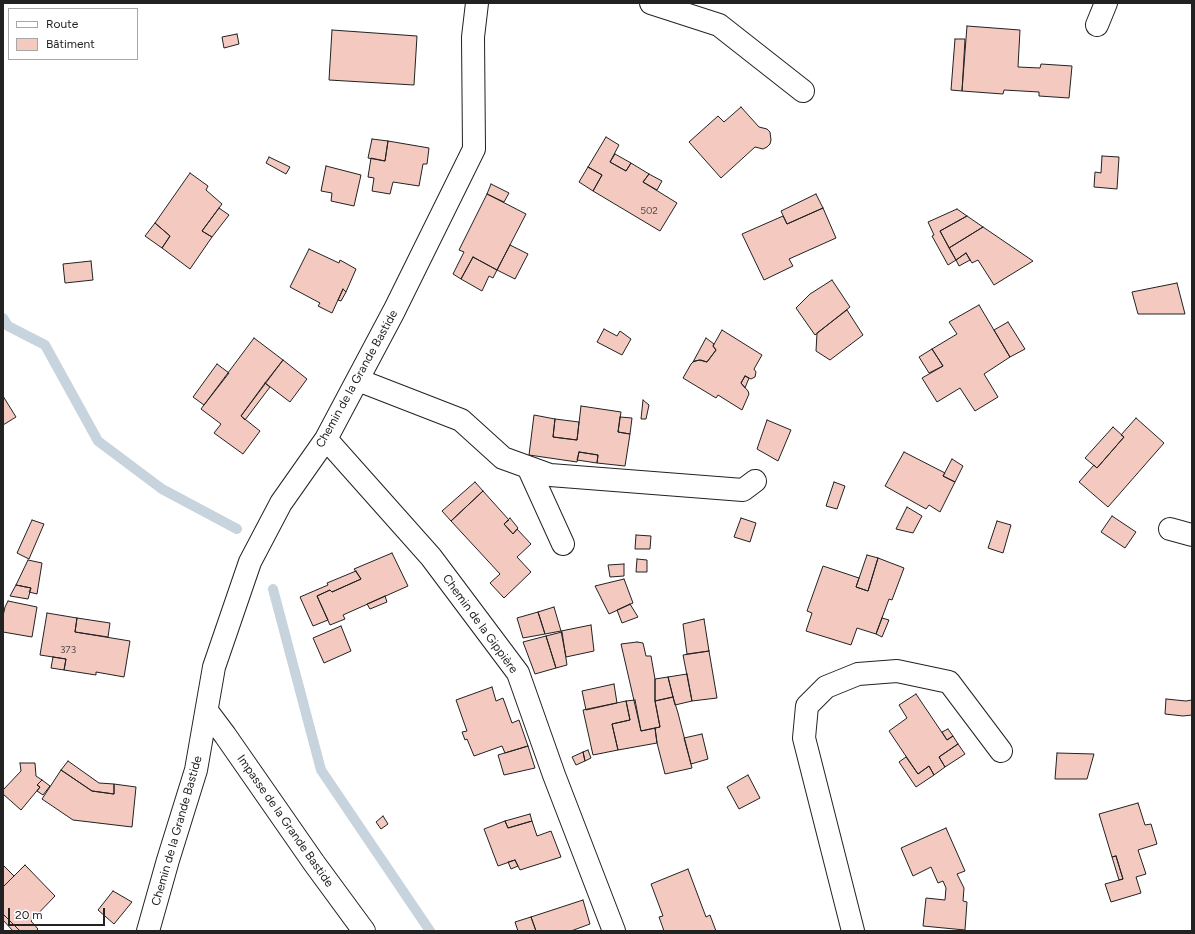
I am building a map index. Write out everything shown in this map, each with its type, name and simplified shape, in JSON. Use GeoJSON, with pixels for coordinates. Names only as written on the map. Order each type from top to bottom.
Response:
{"type":"FeatureCollection","features":[{"type":"Feature","properties":{"kind":"street","name":"Chemin de la Grande Bastide"},"geometry":{"type":"LineString","coordinates":[[148,931],[196,770],[214,667],[250,562],[281,503],[326,439],[358,380],[394,311],[474,149],[473,37],[477,3]]}},
{"type":"Feature","properties":{"kind":"street"},"geometry":{"type":"LineString","coordinates":[[651,3],[719,25],[803,92]]}},
{"type":"Feature","properties":{"kind":"street"},"geometry":{"type":"LineString","coordinates":[[1097,24],[1106,3]]}},
{"type":"Feature","properties":{"kind":"street"},"geometry":{"type":"LineString","coordinates":[[358,380],[461,420],[504,458],[550,475],[744,490],[755,481]]}},
{"type":"Feature","properties":{"kind":"street","name":"Chemin de la Gippière"},"geometry":{"type":"LineString","coordinates":[[326,439],[431,556],[518,673],[554,774],[614,931]]}},
{"type":"Feature","properties":{"kind":"street"},"geometry":{"type":"LineString","coordinates":[[528,467],[563,544]]}},
{"type":"Feature","properties":{"kind":"street"},"geometry":{"type":"LineString","coordinates":[[1170,529],[1192,535]]}},
{"type":"Feature","properties":{"kind":"street"},"geometry":{"type":"LineString","coordinates":[[853,931],[804,738],[808,706],[826,687],[858,674],[897,671],[949,682],[1001,751]]}},
{"type":"Feature","properties":{"kind":"street","name":"Impasse de la Grande Bastide"},"geometry":{"type":"LineString","coordinates":[[207,711],[364,931]]}},
{"type":"Feature","properties":{"kind":"building"},"geometry":{"type":"Polygon","coordinates":[[[967,26],[1020,30],[1018,67],[1040,68],[1041,64],[1072,66],[1069,98],[1039,96],[1039,92],[1004,90],[1003,94],[962,91],[967,26]]]}},
{"type":"Feature","properties":{"kind":"building"},"geometry":{"type":"Polygon","coordinates":[[[332,30],[417,36],[414,85],[329,80],[332,30]]]}},
{"type":"Feature","properties":{"kind":"building"},"geometry":{"type":"Polygon","coordinates":[[[237,34],[239,44],[224,48],[222,37],[237,34]]]}},
{"type":"Feature","properties":{"kind":"building"},"geometry":{"type":"Polygon","coordinates":[[[955,39],[965,39],[962,91],[951,90],[955,39]]]}},
{"type":"Feature","properties":{"kind":"building"},"geometry":{"type":"Polygon","coordinates":[[[741,107],[759,127],[767,129],[770,132],[770,144],[763,149],[755,147],[721,178],[689,142],[718,116],[724,122],[741,107]]]}},
{"type":"Feature","properties":{"kind":"building"},"geometry":{"type":"Polygon","coordinates":[[[606,137],[619,145],[610,162],[626,171],[631,163],[649,174],[643,182],[677,203],[660,231],[593,191],[602,175],[588,167],[606,137]]]}},
{"type":"Feature","properties":{"kind":"building"},"geometry":{"type":"Polygon","coordinates":[[[372,139],[388,141],[385,161],[368,158],[372,139]]]}},
{"type":"Feature","properties":{"kind":"building"},"geometry":{"type":"Polygon","coordinates":[[[388,141],[429,148],[427,164],[423,164],[419,186],[393,182],[390,194],[372,191],[374,178],[368,177],[371,158],[385,161],[388,141]]]}},
{"type":"Feature","properties":{"kind":"building"},"geometry":{"type":"Polygon","coordinates":[[[615,154],[631,163],[626,171],[610,162],[615,154]]]}},
{"type":"Feature","properties":{"kind":"building"},"geometry":{"type":"Polygon","coordinates":[[[1102,156],[1119,157],[1117,189],[1094,187],[1095,172],[1101,173],[1102,156]]]}},
{"type":"Feature","properties":{"kind":"building"},"geometry":{"type":"Polygon","coordinates":[[[269,157],[290,167],[286,174],[266,163],[269,157]]]}},
{"type":"Feature","properties":{"kind":"building"},"geometry":{"type":"Polygon","coordinates":[[[326,166],[361,175],[354,206],[331,201],[332,193],[321,191],[326,166]]]}},
{"type":"Feature","properties":{"kind":"building"},"geometry":{"type":"Polygon","coordinates":[[[588,167],[602,175],[593,191],[579,182],[588,167]]]}},
{"type":"Feature","properties":{"kind":"building"},"geometry":{"type":"Polygon","coordinates":[[[190,173],[208,186],[206,190],[222,204],[202,231],[212,237],[190,269],[162,248],[170,236],[155,223],[190,173]]]}},
{"type":"Feature","properties":{"kind":"building"},"geometry":{"type":"Polygon","coordinates":[[[649,174],[662,181],[657,190],[643,182],[649,174]]]}},
{"type":"Feature","properties":{"kind":"building"},"geometry":{"type":"Polygon","coordinates":[[[491,184],[509,193],[504,202],[487,194],[491,184]]]}},
{"type":"Feature","properties":{"kind":"building"},"geometry":{"type":"Polygon","coordinates":[[[487,194],[526,214],[497,270],[473,257],[461,279],[453,274],[464,252],[459,250],[487,194]]]}},
{"type":"Feature","properties":{"kind":"building"},"geometry":{"type":"Polygon","coordinates":[[[816,194],[823,208],[787,224],[781,211],[816,194]]]}},
{"type":"Feature","properties":{"kind":"building"},"geometry":{"type":"Polygon","coordinates":[[[219,208],[229,215],[212,237],[202,231],[219,208]]]}},
{"type":"Feature","properties":{"kind":"building"},"geometry":{"type":"Polygon","coordinates":[[[823,208],[836,238],[789,259],[793,266],[764,280],[742,234],[783,216],[787,224],[823,208]]]}},
{"type":"Feature","properties":{"kind":"building"},"geometry":{"type":"Polygon","coordinates":[[[957,209],[967,216],[940,231],[956,260],[948,265],[932,236],[934,235],[928,222],[957,209]]]}},
{"type":"Feature","properties":{"kind":"building"},"geometry":{"type":"Polygon","coordinates":[[[967,216],[983,227],[949,248],[940,231],[967,216]]]}},
{"type":"Feature","properties":{"kind":"building"},"geometry":{"type":"Polygon","coordinates":[[[155,223],[170,236],[162,248],[145,236],[155,223]]]}},
{"type":"Feature","properties":{"kind":"building"},"geometry":{"type":"Polygon","coordinates":[[[983,227],[1033,261],[994,285],[978,260],[972,263],[966,253],[956,260],[949,248],[983,227]]]}},
{"type":"Feature","properties":{"kind":"building"},"geometry":{"type":"Polygon","coordinates":[[[510,245],[528,254],[515,279],[497,270],[510,245]]]}},
{"type":"Feature","properties":{"kind":"building"},"geometry":{"type":"Polygon","coordinates":[[[309,249],[339,263],[340,260],[356,269],[346,292],[343,289],[332,313],[318,306],[320,303],[290,287],[309,249]]]}},
{"type":"Feature","properties":{"kind":"building"},"geometry":{"type":"Polygon","coordinates":[[[966,253],[970,260],[959,266],[956,260],[966,253]]]}},
{"type":"Feature","properties":{"kind":"building"},"geometry":{"type":"Polygon","coordinates":[[[473,257],[497,270],[493,278],[489,276],[482,291],[461,279],[473,257]]]}},
{"type":"Feature","properties":{"kind":"building"},"geometry":{"type":"Polygon","coordinates":[[[91,261],[93,280],[65,283],[63,264],[91,261]]]}},
{"type":"Feature","properties":{"kind":"building"},"geometry":{"type":"Polygon","coordinates":[[[832,280],[850,307],[815,335],[796,308],[810,294],[832,280]]]}},
{"type":"Feature","properties":{"kind":"building"},"geometry":{"type":"Polygon","coordinates":[[[1177,283],[1185,314],[1138,314],[1132,292],[1177,283]]]}},
{"type":"Feature","properties":{"kind":"building"},"geometry":{"type":"Polygon","coordinates":[[[343,289],[346,292],[341,301],[338,300],[343,289]]]}},
{"type":"Feature","properties":{"kind":"building"},"geometry":{"type":"Polygon","coordinates":[[[979,305],[1010,357],[984,374],[998,397],[975,411],[960,388],[937,402],[922,378],[943,366],[932,349],[957,334],[949,322],[979,305]]]}},
{"type":"Feature","properties":{"kind":"building"},"geometry":{"type":"Polygon","coordinates":[[[847,310],[863,335],[830,360],[816,351],[817,333],[847,310]]]}},
{"type":"Feature","properties":{"kind":"building"},"geometry":{"type":"Polygon","coordinates":[[[1008,322],[1025,349],[1010,357],[994,330],[1008,322]]]}},
{"type":"Feature","properties":{"kind":"building"},"geometry":{"type":"Polygon","coordinates":[[[604,329],[617,336],[620,331],[631,339],[622,355],[597,342],[604,329]]]}},
{"type":"Feature","properties":{"kind":"building"},"geometry":{"type":"Polygon","coordinates":[[[722,330],[762,355],[754,369],[756,372],[755,377],[751,379],[745,376],[741,383],[749,394],[742,410],[718,395],[716,398],[683,378],[694,361],[701,360],[707,362],[716,350],[713,346],[722,330]]]}},
{"type":"Feature","properties":{"kind":"building"},"geometry":{"type":"Polygon","coordinates":[[[254,338],[283,360],[241,416],[260,431],[243,454],[214,433],[221,424],[201,409],[254,338]]]}},
{"type":"Feature","properties":{"kind":"building"},"geometry":{"type":"Polygon","coordinates":[[[706,338],[714,344],[713,346],[716,350],[707,362],[699,360],[693,362],[706,338]]]}},
{"type":"Feature","properties":{"kind":"building"},"geometry":{"type":"Polygon","coordinates":[[[932,349],[943,366],[929,373],[919,357],[932,349]]]}},
{"type":"Feature","properties":{"kind":"building"},"geometry":{"type":"Polygon","coordinates":[[[283,360],[307,379],[290,402],[265,383],[283,360]]]}},
{"type":"Feature","properties":{"kind":"building"},"geometry":{"type":"Polygon","coordinates":[[[217,364],[229,373],[204,405],[193,397],[217,364]]]}},
{"type":"Feature","properties":{"kind":"building"},"geometry":{"type":"Polygon","coordinates":[[[745,376],[749,378],[745,388],[741,383],[745,376]]]}},
{"type":"Feature","properties":{"kind":"building"},"geometry":{"type":"Polygon","coordinates":[[[265,383],[270,387],[245,420],[241,416],[265,383]]]}},
{"type":"Feature","properties":{"kind":"building"},"geometry":{"type":"Polygon","coordinates":[[[3,396],[16,417],[3,425],[3,396]]]}},
{"type":"Feature","properties":{"kind":"building"},"geometry":{"type":"Polygon","coordinates":[[[643,400],[649,405],[646,419],[641,419],[643,400]]]}},
{"type":"Feature","properties":{"kind":"building"},"geometry":{"type":"Polygon","coordinates":[[[581,406],[621,412],[618,432],[630,434],[625,466],[597,463],[598,455],[579,452],[577,462],[529,455],[534,415],[555,419],[553,437],[577,440],[581,406]]]}},
{"type":"Feature","properties":{"kind":"building"},"geometry":{"type":"Polygon","coordinates":[[[620,417],[632,418],[630,434],[618,432],[620,417]]]}},
{"type":"Feature","properties":{"kind":"building"},"geometry":{"type":"Polygon","coordinates":[[[1136,418],[1164,443],[1108,507],[1079,482],[1094,465],[1097,468],[1124,437],[1121,435],[1136,418]]]}},
{"type":"Feature","properties":{"kind":"building"},"geometry":{"type":"Polygon","coordinates":[[[555,419],[579,422],[577,440],[553,437],[555,419]]]}},
{"type":"Feature","properties":{"kind":"building"},"geometry":{"type":"Polygon","coordinates":[[[767,420],[791,430],[778,461],[757,449],[767,420]]]}},
{"type":"Feature","properties":{"kind":"building"},"geometry":{"type":"Polygon","coordinates":[[[1113,427],[1124,437],[1097,468],[1085,458],[1113,427]]]}},
{"type":"Feature","properties":{"kind":"building"},"geometry":{"type":"Polygon","coordinates":[[[579,452],[598,455],[597,463],[577,460],[579,452]]]}},
{"type":"Feature","properties":{"kind":"building"},"geometry":{"type":"Polygon","coordinates":[[[904,452],[945,473],[943,476],[955,482],[940,512],[929,505],[926,509],[885,486],[904,452]]]}},
{"type":"Feature","properties":{"kind":"building"},"geometry":{"type":"Polygon","coordinates":[[[952,459],[963,466],[955,482],[943,476],[952,459]]]}},
{"type":"Feature","properties":{"kind":"building"},"geometry":{"type":"Polygon","coordinates":[[[475,482],[483,491],[451,521],[442,511],[475,482]]]}},
{"type":"Feature","properties":{"kind":"building"},"geometry":{"type":"Polygon","coordinates":[[[834,482],[845,486],[837,509],[826,506],[834,482]]]}},
{"type":"Feature","properties":{"kind":"building"},"geometry":{"type":"Polygon","coordinates":[[[483,491],[509,520],[504,524],[513,534],[517,529],[531,544],[517,557],[531,572],[504,598],[490,583],[500,574],[451,521],[483,491]]]}},
{"type":"Feature","properties":{"kind":"building"},"geometry":{"type":"Polygon","coordinates":[[[907,507],[922,516],[913,533],[896,529],[907,507]]]}},
{"type":"Feature","properties":{"kind":"building"},"geometry":{"type":"Polygon","coordinates":[[[1112,516],[1136,532],[1125,548],[1101,532],[1112,516]]]}},
{"type":"Feature","properties":{"kind":"building"},"geometry":{"type":"Polygon","coordinates":[[[510,518],[518,528],[513,534],[504,524],[510,518]]]}},
{"type":"Feature","properties":{"kind":"building"},"geometry":{"type":"Polygon","coordinates":[[[741,518],[756,523],[750,542],[734,537],[741,518]]]}},
{"type":"Feature","properties":{"kind":"building"},"geometry":{"type":"Polygon","coordinates":[[[32,520],[44,524],[29,559],[17,553],[32,520]]]}},
{"type":"Feature","properties":{"kind":"building"},"geometry":{"type":"Polygon","coordinates":[[[997,521],[1011,525],[1003,553],[988,548],[997,521]]]}},
{"type":"Feature","properties":{"kind":"building"},"geometry":{"type":"Polygon","coordinates":[[[636,535],[651,536],[650,549],[635,549],[636,535]]]}},
{"type":"Feature","properties":{"kind":"building"},"geometry":{"type":"Polygon","coordinates":[[[392,553],[408,586],[343,615],[345,619],[330,625],[317,596],[330,590],[332,592],[361,579],[354,569],[392,553]]]}},
{"type":"Feature","properties":{"kind":"building"},"geometry":{"type":"Polygon","coordinates":[[[867,555],[878,558],[868,591],[856,587],[867,555]]]}},
{"type":"Feature","properties":{"kind":"building"},"geometry":{"type":"Polygon","coordinates":[[[878,558],[904,568],[892,600],[889,599],[876,634],[857,628],[851,645],[806,631],[812,613],[807,611],[823,566],[859,578],[856,587],[868,591],[878,558]]]}},
{"type":"Feature","properties":{"kind":"building"},"geometry":{"type":"Polygon","coordinates":[[[637,559],[647,560],[647,572],[636,572],[637,559]]]}},
{"type":"Feature","properties":{"kind":"building"},"geometry":{"type":"Polygon","coordinates":[[[28,560],[42,563],[37,594],[29,592],[31,588],[16,585],[28,560]]]}},
{"type":"Feature","properties":{"kind":"building"},"geometry":{"type":"Polygon","coordinates":[[[624,564],[624,576],[610,577],[608,565],[624,564]]]}},
{"type":"Feature","properties":{"kind":"building"},"geometry":{"type":"Polygon","coordinates":[[[356,571],[361,579],[332,592],[330,590],[317,596],[328,620],[313,626],[300,597],[328,585],[327,583],[356,571]]]}},
{"type":"Feature","properties":{"kind":"building"},"geometry":{"type":"Polygon","coordinates":[[[624,579],[633,603],[609,614],[595,586],[624,579]]]}},
{"type":"Feature","properties":{"kind":"building"},"geometry":{"type":"Polygon","coordinates":[[[16,585],[31,588],[28,599],[10,596],[16,585]]]}},
{"type":"Feature","properties":{"kind":"building"},"geometry":{"type":"Polygon","coordinates":[[[385,596],[387,602],[370,609],[367,604],[385,596]]]}},
{"type":"Feature","properties":{"kind":"building"},"geometry":{"type":"Polygon","coordinates":[[[8,601],[37,607],[32,637],[3,632],[3,616],[8,601]]]}},
{"type":"Feature","properties":{"kind":"building"},"geometry":{"type":"Polygon","coordinates":[[[630,604],[638,617],[622,623],[617,610],[630,604]]]}},
{"type":"Feature","properties":{"kind":"building"},"geometry":{"type":"Polygon","coordinates":[[[554,607],[561,631],[545,634],[538,612],[554,607]]]}},
{"type":"Feature","properties":{"kind":"building"},"geometry":{"type":"Polygon","coordinates":[[[538,612],[545,634],[523,638],[517,618],[538,612]]]}},
{"type":"Feature","properties":{"kind":"building"},"geometry":{"type":"Polygon","coordinates":[[[47,613],[77,618],[75,632],[130,641],[124,677],[96,672],[96,675],[64,670],[66,659],[40,655],[47,613]]]}},
{"type":"Feature","properties":{"kind":"building"},"geometry":{"type":"Polygon","coordinates":[[[77,618],[110,623],[108,637],[75,632],[77,618]]]}},
{"type":"Feature","properties":{"kind":"building"},"geometry":{"type":"Polygon","coordinates":[[[882,618],[889,620],[882,637],[876,634],[882,618]]]}},
{"type":"Feature","properties":{"kind":"building"},"geometry":{"type":"Polygon","coordinates":[[[704,619],[709,651],[687,654],[683,624],[704,619]]]}},
{"type":"Feature","properties":{"kind":"building"},"geometry":{"type":"Polygon","coordinates":[[[591,625],[594,651],[566,657],[561,631],[591,625]]]}},
{"type":"Feature","properties":{"kind":"building"},"geometry":{"type":"Polygon","coordinates":[[[341,626],[351,651],[324,663],[313,638],[341,626]]]}},
{"type":"Feature","properties":{"kind":"building"},"geometry":{"type":"Polygon","coordinates":[[[562,632],[567,665],[556,668],[546,636],[562,632]]]}},
{"type":"Feature","properties":{"kind":"building"},"geometry":{"type":"Polygon","coordinates":[[[546,636],[556,668],[535,674],[523,642],[546,636]]]}},
{"type":"Feature","properties":{"kind":"building"},"geometry":{"type":"Polygon","coordinates":[[[637,642],[643,643],[646,656],[651,656],[655,679],[655,701],[660,727],[641,731],[621,644],[637,642]]]}},
{"type":"Feature","properties":{"kind":"building"},"geometry":{"type":"Polygon","coordinates":[[[709,651],[717,698],[692,701],[683,655],[709,651]]]}},
{"type":"Feature","properties":{"kind":"building"},"geometry":{"type":"Polygon","coordinates":[[[53,657],[66,659],[64,670],[51,668],[53,657]]]}},
{"type":"Feature","properties":{"kind":"building"},"geometry":{"type":"Polygon","coordinates":[[[687,674],[692,701],[675,705],[668,677],[687,674]]]}},
{"type":"Feature","properties":{"kind":"building"},"geometry":{"type":"Polygon","coordinates":[[[668,677],[673,697],[655,701],[655,679],[668,677]]]}},
{"type":"Feature","properties":{"kind":"building"},"geometry":{"type":"Polygon","coordinates":[[[614,684],[617,703],[586,710],[582,691],[614,684]]]}},
{"type":"Feature","properties":{"kind":"building"},"geometry":{"type":"Polygon","coordinates":[[[492,687],[496,701],[503,698],[512,723],[519,720],[528,746],[505,753],[502,746],[474,756],[467,739],[465,740],[462,732],[467,731],[456,700],[492,687]]]}},
{"type":"Feature","properties":{"kind":"building"},"geometry":{"type":"Polygon","coordinates":[[[916,694],[947,740],[953,736],[958,744],[939,757],[945,767],[934,775],[929,766],[918,774],[889,731],[907,718],[899,705],[916,694]]]}},
{"type":"Feature","properties":{"kind":"building"},"geometry":{"type":"Polygon","coordinates":[[[673,697],[692,768],[665,774],[657,743],[655,728],[660,727],[655,701],[673,697]]]}},
{"type":"Feature","properties":{"kind":"building"},"geometry":{"type":"Polygon","coordinates":[[[1166,699],[1186,701],[1192,700],[1192,715],[1183,716],[1165,714],[1166,699]]]}},
{"type":"Feature","properties":{"kind":"building"},"geometry":{"type":"Polygon","coordinates":[[[635,700],[641,731],[655,728],[657,743],[618,750],[612,724],[630,720],[626,701],[635,700]]]}},
{"type":"Feature","properties":{"kind":"building"},"geometry":{"type":"Polygon","coordinates":[[[626,701],[630,720],[612,724],[618,750],[593,755],[583,710],[626,701]]]}},
{"type":"Feature","properties":{"kind":"building"},"geometry":{"type":"Polygon","coordinates":[[[948,729],[953,736],[947,740],[942,732],[948,729]]]}},
{"type":"Feature","properties":{"kind":"building"},"geometry":{"type":"Polygon","coordinates":[[[702,734],[708,759],[691,764],[684,738],[702,734]]]}},
{"type":"Feature","properties":{"kind":"building"},"geometry":{"type":"Polygon","coordinates":[[[958,744],[965,754],[945,767],[939,757],[958,744]]]}},
{"type":"Feature","properties":{"kind":"building"},"geometry":{"type":"Polygon","coordinates":[[[528,746],[535,768],[504,775],[498,755],[528,746]]]}},
{"type":"Feature","properties":{"kind":"building"},"geometry":{"type":"Polygon","coordinates":[[[588,750],[591,758],[585,761],[583,752],[588,750]]]}},
{"type":"Feature","properties":{"kind":"building"},"geometry":{"type":"Polygon","coordinates":[[[583,752],[585,761],[576,765],[572,757],[583,752]]]}},
{"type":"Feature","properties":{"kind":"building"},"geometry":{"type":"Polygon","coordinates":[[[1057,753],[1094,754],[1087,779],[1055,779],[1057,753]]]}},
{"type":"Feature","properties":{"kind":"building"},"geometry":{"type":"Polygon","coordinates":[[[906,757],[918,774],[929,766],[934,775],[916,787],[899,762],[906,757]]]}},
{"type":"Feature","properties":{"kind":"building"},"geometry":{"type":"Polygon","coordinates":[[[68,761],[99,783],[114,784],[114,794],[92,791],[61,770],[68,761]]]}},
{"type":"Feature","properties":{"kind":"building"},"geometry":{"type":"Polygon","coordinates":[[[20,763],[35,763],[36,776],[42,780],[37,785],[40,787],[21,810],[3,794],[3,790],[21,771],[20,763]]]}},
{"type":"Feature","properties":{"kind":"building"},"geometry":{"type":"Polygon","coordinates":[[[61,770],[92,791],[114,794],[114,784],[136,787],[132,827],[73,820],[42,799],[61,770]]]}},
{"type":"Feature","properties":{"kind":"building"},"geometry":{"type":"Polygon","coordinates":[[[748,775],[760,798],[739,809],[727,787],[748,775]]]}},
{"type":"Feature","properties":{"kind":"building"},"geometry":{"type":"Polygon","coordinates":[[[42,780],[50,786],[43,795],[37,791],[40,787],[37,785],[42,780]]]}},
{"type":"Feature","properties":{"kind":"building"},"geometry":{"type":"Polygon","coordinates":[[[1138,803],[1145,825],[1151,824],[1157,844],[1138,850],[1146,874],[1136,877],[1141,893],[1111,902],[1105,884],[1123,879],[1116,856],[1112,857],[1099,814],[1138,803]]]}},
{"type":"Feature","properties":{"kind":"building"},"geometry":{"type":"Polygon","coordinates":[[[530,814],[532,821],[508,828],[505,821],[530,814]]]}},
{"type":"Feature","properties":{"kind":"building"},"geometry":{"type":"Polygon","coordinates":[[[383,816],[388,824],[381,829],[376,822],[383,816]]]}},
{"type":"Feature","properties":{"kind":"building"},"geometry":{"type":"Polygon","coordinates":[[[505,821],[508,828],[532,821],[537,836],[551,831],[561,857],[520,870],[515,860],[498,866],[484,829],[505,821]]]}},
{"type":"Feature","properties":{"kind":"building"},"geometry":{"type":"Polygon","coordinates":[[[946,828],[965,871],[957,874],[964,888],[963,901],[967,902],[965,930],[923,926],[926,898],[945,900],[946,888],[943,881],[938,883],[931,867],[913,876],[901,848],[946,828]]]}},
{"type":"Feature","properties":{"kind":"building"},"geometry":{"type":"Polygon","coordinates":[[[1116,856],[1123,879],[1119,880],[1112,857],[1116,856]]]}},
{"type":"Feature","properties":{"kind":"building"},"geometry":{"type":"Polygon","coordinates":[[[515,860],[518,866],[511,869],[508,862],[515,860]]]}},
{"type":"Feature","properties":{"kind":"building"},"geometry":{"type":"Polygon","coordinates":[[[3,865],[14,876],[3,887],[3,865]]]}},
{"type":"Feature","properties":{"kind":"building"},"geometry":{"type":"Polygon","coordinates":[[[25,865],[55,896],[31,921],[38,929],[36,931],[20,931],[3,914],[3,887],[25,865]]]}},
{"type":"Feature","properties":{"kind":"building"},"geometry":{"type":"Polygon","coordinates":[[[688,869],[706,917],[710,915],[716,931],[664,931],[659,917],[663,916],[651,884],[688,869]]]}},
{"type":"Feature","properties":{"kind":"building"},"geometry":{"type":"Polygon","coordinates":[[[113,891],[132,902],[114,924],[98,910],[113,891]]]}},
{"type":"Feature","properties":{"kind":"building"},"geometry":{"type":"Polygon","coordinates":[[[583,900],[590,924],[571,931],[536,931],[531,917],[583,900]]]}},
{"type":"Feature","properties":{"kind":"building"},"geometry":{"type":"Polygon","coordinates":[[[3,914],[20,931],[13,931],[3,920],[3,914]]]}},
{"type":"Feature","properties":{"kind":"building"},"geometry":{"type":"Polygon","coordinates":[[[531,917],[536,931],[518,931],[515,922],[531,917]]]}},
{"type":"Feature","properties":{"kind":"waterway"},"geometry":{"type":"LineString","coordinates":[[3,318],[8,326],[45,345],[98,441],[162,489],[237,529]]}},
{"type":"Feature","properties":{"kind":"waterway"},"geometry":{"type":"LineString","coordinates":[[273,589],[321,770],[430,931]]}}]}
